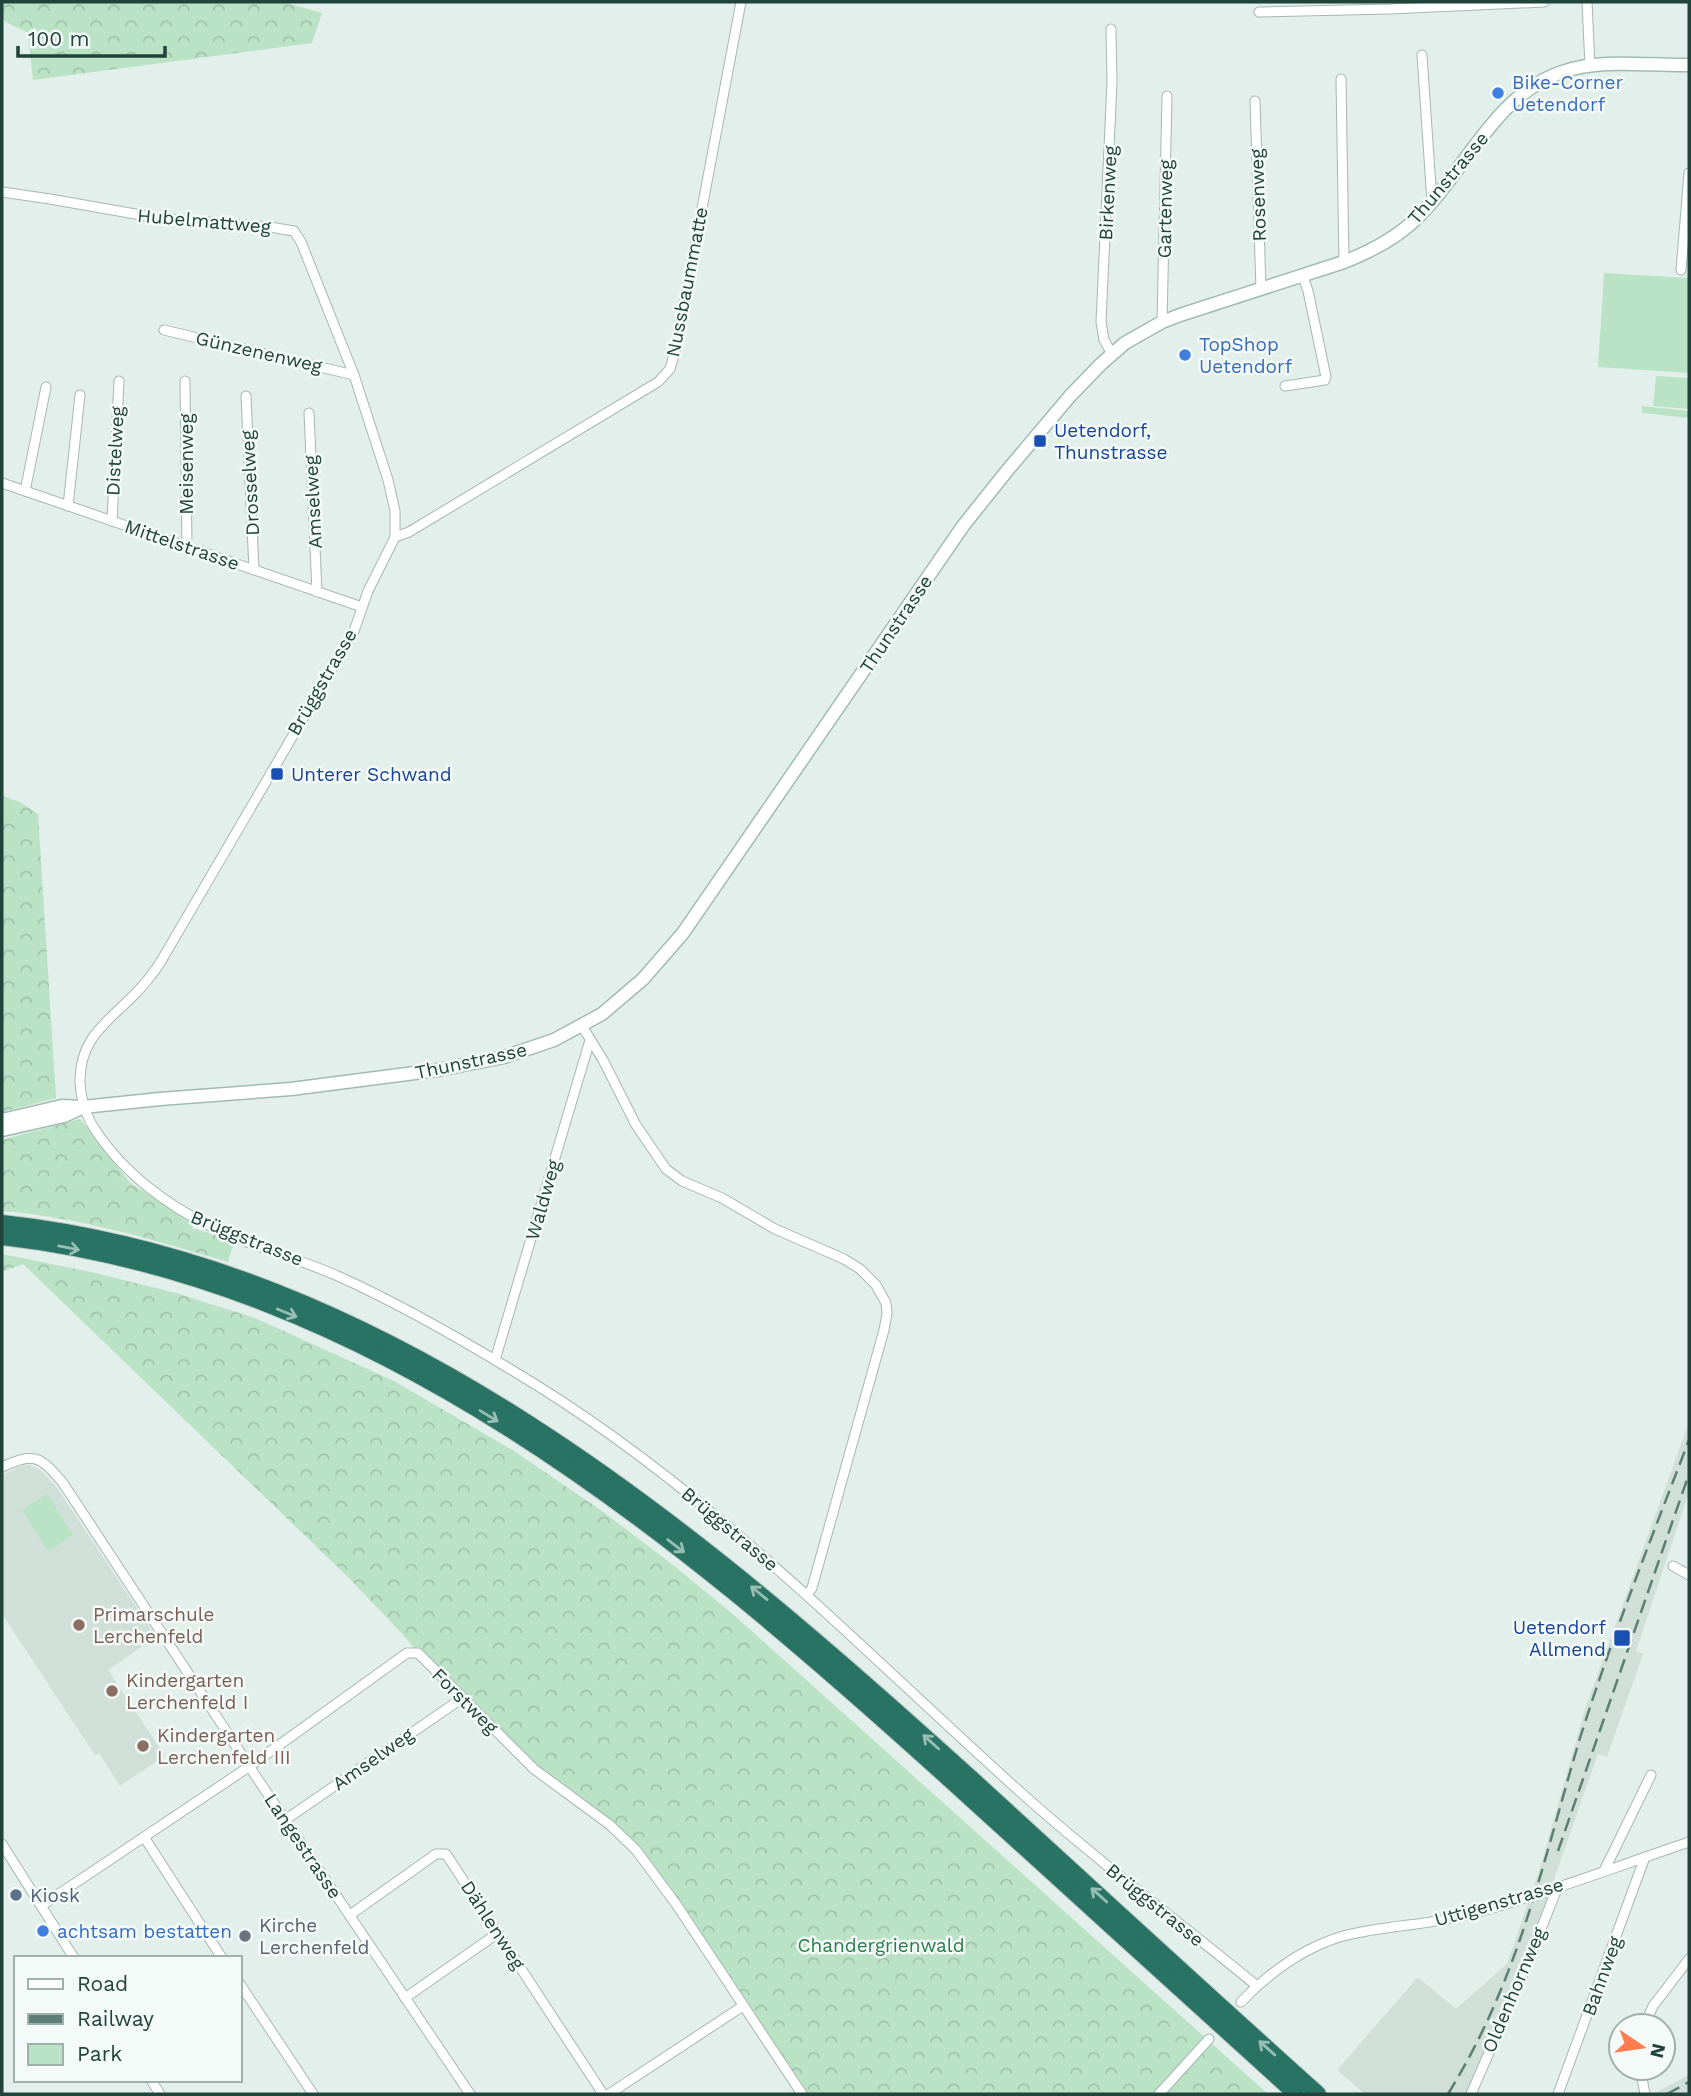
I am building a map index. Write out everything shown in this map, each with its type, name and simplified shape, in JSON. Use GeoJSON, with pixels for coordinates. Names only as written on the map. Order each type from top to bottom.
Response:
{"type":"FeatureCollection","features":[{"type":"Feature","properties":{"kind":"highway"},"geometry":{"type":"LineString","coordinates":[[2,1223],[79,1234],[138,1248],[213,1270],[288,1297],[360,1329],[431,1366],[550,1438],[678,1529],[827,1650],[1318,2094]]}},
{"type":"Feature","properties":{"kind":"highway"},"geometry":{"type":"LineString","coordinates":[[2,1237],[67,1247],[134,1262],[209,1284],[282,1311],[353,1342],[423,1378],[553,1457],[690,1556],[808,1653],[1296,2094]]}},
{"type":"Feature","properties":{"kind":"main road","name":"Thunstrasse"},"geometry":{"type":"LineString","coordinates":[[83,1107],[160,1098],[280,1090],[452,1068],[517,1054],[582,1026],[633,988],[683,933],[981,503],[1070,396],[1112,354],[1125,343],[1162,322],[1344,262],[1391,239],[1433,202],[1492,125],[1520,94],[1551,76],[1590,66],[1613,64],[1689,65]]}},
{"type":"Feature","properties":{"kind":"main road"},"geometry":{"type":"LineString","coordinates":[[2,1120],[62,1106],[83,1107]]}},
{"type":"Feature","properties":{"kind":"main road"},"geometry":{"type":"LineString","coordinates":[[2,1130],[64,1116],[83,1107]]}},
{"type":"Feature","properties":{"kind":"street","name":"Nussbaummatte"},"geometry":{"type":"LineString","coordinates":[[395,537],[409,532],[613,410],[658,382],[670,369],[741,2]]}},
{"type":"Feature","properties":{"kind":"street"},"geometry":{"type":"LineString","coordinates":[[1259,12],[1330,6],[1544,2]]}},
{"type":"Feature","properties":{"kind":"street"},"geometry":{"type":"LineString","coordinates":[[1587,2],[1590,66]]}},
{"type":"Feature","properties":{"kind":"street","name":"Birkenweg"},"geometry":{"type":"LineString","coordinates":[[1111,29],[1112,82],[1101,322],[1104,340],[1112,354]]}},
{"type":"Feature","properties":{"kind":"street"},"geometry":{"type":"LineString","coordinates":[[1422,55],[1433,202]]}},
{"type":"Feature","properties":{"kind":"street"},"geometry":{"type":"LineString","coordinates":[[1341,79],[1344,262]]}},
{"type":"Feature","properties":{"kind":"street","name":"Gartenweg"},"geometry":{"type":"LineString","coordinates":[[1162,322],[1167,96]]}},
{"type":"Feature","properties":{"kind":"street","name":"Rosenweg"},"geometry":{"type":"LineString","coordinates":[[1255,101],[1261,289]]}},
{"type":"Feature","properties":{"kind":"street"},"geometry":{"type":"LineString","coordinates":[[1681,270],[1689,173]]}},
{"type":"Feature","properties":{"kind":"street","name":"Hubelmattweg"},"geometry":{"type":"LineString","coordinates":[[2,192],[158,218],[270,226],[294,231],[301,242],[354,374]]}},
{"type":"Feature","properties":{"kind":"street"},"geometry":{"type":"LineString","coordinates":[[1285,386],[1325,380],[1326,377],[1303,276]]}},
{"type":"Feature","properties":{"kind":"street","name":"Günzenenweg"},"geometry":{"type":"LineString","coordinates":[[164,330],[354,374]]}},
{"type":"Feature","properties":{"kind":"street","name":"Brüggstrasse"},"geometry":{"type":"LineString","coordinates":[[354,374],[388,480],[395,511],[395,537],[362,607],[354,631],[305,711],[166,954],[149,979],[104,1023],[87,1045],[81,1071],[83,1107],[93,1126],[119,1160],[175,1207],[220,1231],[320,1268],[355,1284],[495,1360],[578,1412],[662,1472],[807,1594],[1026,1798],[1173,1921],[1256,1986]]}},
{"type":"Feature","properties":{"kind":"street","name":"Distelweg"},"geometry":{"type":"LineString","coordinates":[[112,521],[119,381]]}},
{"type":"Feature","properties":{"kind":"street","name":"Meisenweg"},"geometry":{"type":"LineString","coordinates":[[185,381],[187,547]]}},
{"type":"Feature","properties":{"kind":"street"},"geometry":{"type":"LineString","coordinates":[[25,491],[47,387]]}},
{"type":"Feature","properties":{"kind":"street"},"geometry":{"type":"LineString","coordinates":[[68,506],[80,395]]}},
{"type":"Feature","properties":{"kind":"street","name":"Drosselweg"},"geometry":{"type":"LineString","coordinates":[[246,396],[254,570]]}},
{"type":"Feature","properties":{"kind":"street","name":"Amselweg"},"geometry":{"type":"LineString","coordinates":[[309,413],[317,592]]}},
{"type":"Feature","properties":{"kind":"street","name":"Mittelstrasse"},"geometry":{"type":"LineString","coordinates":[[2,483],[362,607]]}},
{"type":"Feature","properties":{"kind":"street"},"geometry":{"type":"LineString","coordinates":[[582,1026],[603,1060],[636,1125],[672,1175],[722,1198],[775,1229],[853,1264],[871,1279],[886,1303],[884,1330],[812,1588],[807,1594]]}},
{"type":"Feature","properties":{"kind":"street","name":"Waldweg"},"geometry":{"type":"LineString","coordinates":[[495,1360],[590,1040]]}},
{"type":"Feature","properties":{"kind":"street","name":"Langestrasse"},"geometry":{"type":"LineString","coordinates":[[2,1467],[27,1457],[42,1460],[62,1483],[470,2094]]}},
{"type":"Feature","properties":{"kind":"street"},"geometry":{"type":"LineString","coordinates":[[1673,1566],[1689,1574]]}},
{"type":"Feature","properties":{"kind":"street","name":"Forstweg"},"geometry":{"type":"LineString","coordinates":[[41,1906],[250,1766],[407,1653],[418,1653],[461,1699],[534,1769],[610,1825],[636,1850],[676,1904],[803,2094]]}},
{"type":"Feature","properties":{"kind":"street","name":"Amselweg"},"geometry":{"type":"LineString","coordinates":[[285,1819],[461,1699]]}},
{"type":"Feature","properties":{"kind":"street"},"geometry":{"type":"LineString","coordinates":[[1604,1871],[1651,1775]]}},
{"type":"Feature","properties":{"kind":"street"},"geometry":{"type":"LineString","coordinates":[[144,1837],[221,1956]]}},
{"type":"Feature","properties":{"kind":"street","name":"Uttigenstrasse"},"geometry":{"type":"LineString","coordinates":[[1241,2002],[1256,1986],[1296,1956],[1331,1940],[1462,1916],[1689,1842]]}},
{"type":"Feature","properties":{"kind":"street"},"geometry":{"type":"LineString","coordinates":[[2,1844],[73,1956]]}},
{"type":"Feature","properties":{"kind":"street","name":"Dählenweg"},"geometry":{"type":"LineString","coordinates":[[350,1915],[436,1854],[442,1853],[449,1857],[603,2094]]}},
{"type":"Feature","properties":{"kind":"street","name":"Bahnweg"},"geometry":{"type":"LineString","coordinates":[[1558,2094],[1644,1857]]}},
{"type":"Feature","properties":{"kind":"street","name":"Oldenhornweg"},"geometry":{"type":"LineString","coordinates":[[1471,2094],[1558,1886]]}},
{"type":"Feature","properties":{"kind":"street"},"geometry":{"type":"LineString","coordinates":[[405,1998],[498,1933]]}},
{"type":"Feature","properties":{"kind":"street"},"geometry":{"type":"LineString","coordinates":[[1650,2012],[1689,1959]]}},
{"type":"Feature","properties":{"kind":"street"},"geometry":{"type":"LineString","coordinates":[[242,1987],[313,2094]]}},
{"type":"Feature","properties":{"kind":"street"},"geometry":{"type":"LineString","coordinates":[[609,2094],[743,2006]]}},
{"type":"Feature","properties":{"kind":"street"},"geometry":{"type":"LineString","coordinates":[[1159,2094],[1209,2039]]}},
{"type":"Feature","properties":{"kind":"shaded area"},"geometry":{"type":"Polygon","coordinates":[[[1689,1422],[1689,1492],[1636,1651],[1643,1654],[1607,1757],[1598,1754],[1554,1879],[1558,1886],[1471,2094],[1365,2094],[1337,2070],[1418,1977],[1456,2009],[1507,1964],[1540,1868],[1585,1709],[1689,1422]]]}},
{"type":"Feature","properties":{"kind":"shaded area","name":"Primarschule Lerchenfeld"},"geometry":{"type":"Polygon","coordinates":[[[24,1465],[41,1470],[57,1488],[156,1637],[108,1670],[165,1756],[120,1786],[99,1753],[95,1755],[2,1614],[2,1475],[24,1465]]]}},
{"type":"Feature","properties":{"kind":"shaded area"},"geometry":{"type":"Polygon","coordinates":[[[1689,2075],[1689,2094],[1653,2094],[1677,2082],[1689,2075]]]}},
{"type":"Feature","properties":{"kind":"green space"},"geometry":{"type":"Polygon","coordinates":[[[2,2],[283,2],[322,13],[312,43],[33,80],[28,33],[2,20],[2,2]]]}},
{"type":"Feature","properties":{"kind":"green space"},"geometry":{"type":"Polygon","coordinates":[[[1604,273],[1689,278],[1689,373],[1598,367],[1604,273]]]}},
{"type":"Feature","properties":{"kind":"green space"},"geometry":{"type":"Polygon","coordinates":[[[1656,376],[1689,378],[1689,409],[1653,406],[1656,376]]]}},
{"type":"Feature","properties":{"kind":"green space"},"geometry":{"type":"Polygon","coordinates":[[[1642,406],[1689,411],[1689,418],[1642,413],[1642,406]]]}},
{"type":"Feature","properties":{"kind":"green space"},"geometry":{"type":"Polygon","coordinates":[[[2,796],[20,802],[38,814],[56,1098],[2,1112],[2,796]]]}},
{"type":"Feature","properties":{"kind":"green space"},"geometry":{"type":"Polygon","coordinates":[[[80,1119],[131,1184],[194,1221],[192,1228],[234,1241],[228,1262],[88,1224],[2,1211],[2,1140],[80,1119]]]}},
{"type":"Feature","properties":{"kind":"green space","name":"Chandergrienwald"},"geometry":{"type":"Polygon","coordinates":[[[2,1254],[176,1293],[255,1318],[394,1381],[514,1451],[602,1511],[735,1616],[1268,2094],[802,2094],[636,1850],[543,1777],[418,1653],[350,1579],[23,1264],[2,1272],[2,1254]]]}},
{"type":"Feature","properties":{"kind":"green space"},"geometry":{"type":"Polygon","coordinates":[[[47,1494],[73,1535],[48,1551],[22,1510],[47,1494]]]}},
{"type":"Feature","properties":{"kind":"railway"},"geometry":{"type":"LineString","coordinates":[[1448,2094],[1493,2008],[1511,1964],[1592,1700],[1689,1440]]}},
{"type":"Feature","properties":{"kind":"railway"},"geometry":{"type":"LineString","coordinates":[[1558,1851],[1689,1474]]}},
{"type":"Feature","properties":{"kind":"railway"},"geometry":{"type":"LineString","coordinates":[[1667,2094],[1689,2082]]}},
{"type":"Feature","properties":{"kind":"place","name":"Bike-Corner Uetendorf"},"geometry":{"type":"Point","coordinates":[1498,93]}},
{"type":"Feature","properties":{"kind":"place","name":"TopShop Uetendorf"},"geometry":{"type":"Point","coordinates":[1185,355]}},
{"type":"Feature","properties":{"kind":"place","name":"Uetendorf, Thunstrasse"},"geometry":{"type":"Point","coordinates":[1040,441]}},
{"type":"Feature","properties":{"kind":"place","name":"Unterer Schwand"},"geometry":{"type":"Point","coordinates":[277,774]}},
{"type":"Feature","properties":{"kind":"place","name":"Primarschule Lerchenfeld"},"geometry":{"type":"Point","coordinates":[79,1625]}},
{"type":"Feature","properties":{"kind":"place","name":"Uetendorf Allmend"},"geometry":{"type":"Point","coordinates":[1622,1638]}},
{"type":"Feature","properties":{"kind":"place","name":"Kindergarten Lerchenfeld I"},"geometry":{"type":"Point","coordinates":[112,1691]}},
{"type":"Feature","properties":{"kind":"place","name":"Kindergarten Lerchenfeld III"},"geometry":{"type":"Point","coordinates":[143,1746]}},
{"type":"Feature","properties":{"kind":"place","name":"Kiosk"},"geometry":{"type":"Point","coordinates":[16,1895]}},
{"type":"Feature","properties":{"kind":"place","name":"achtsam bestatten"},"geometry":{"type":"Point","coordinates":[43,1931]}},
{"type":"Feature","properties":{"kind":"place","name":"Kirche Lerchenfeld"},"geometry":{"type":"Point","coordinates":[245,1936]}}]}
